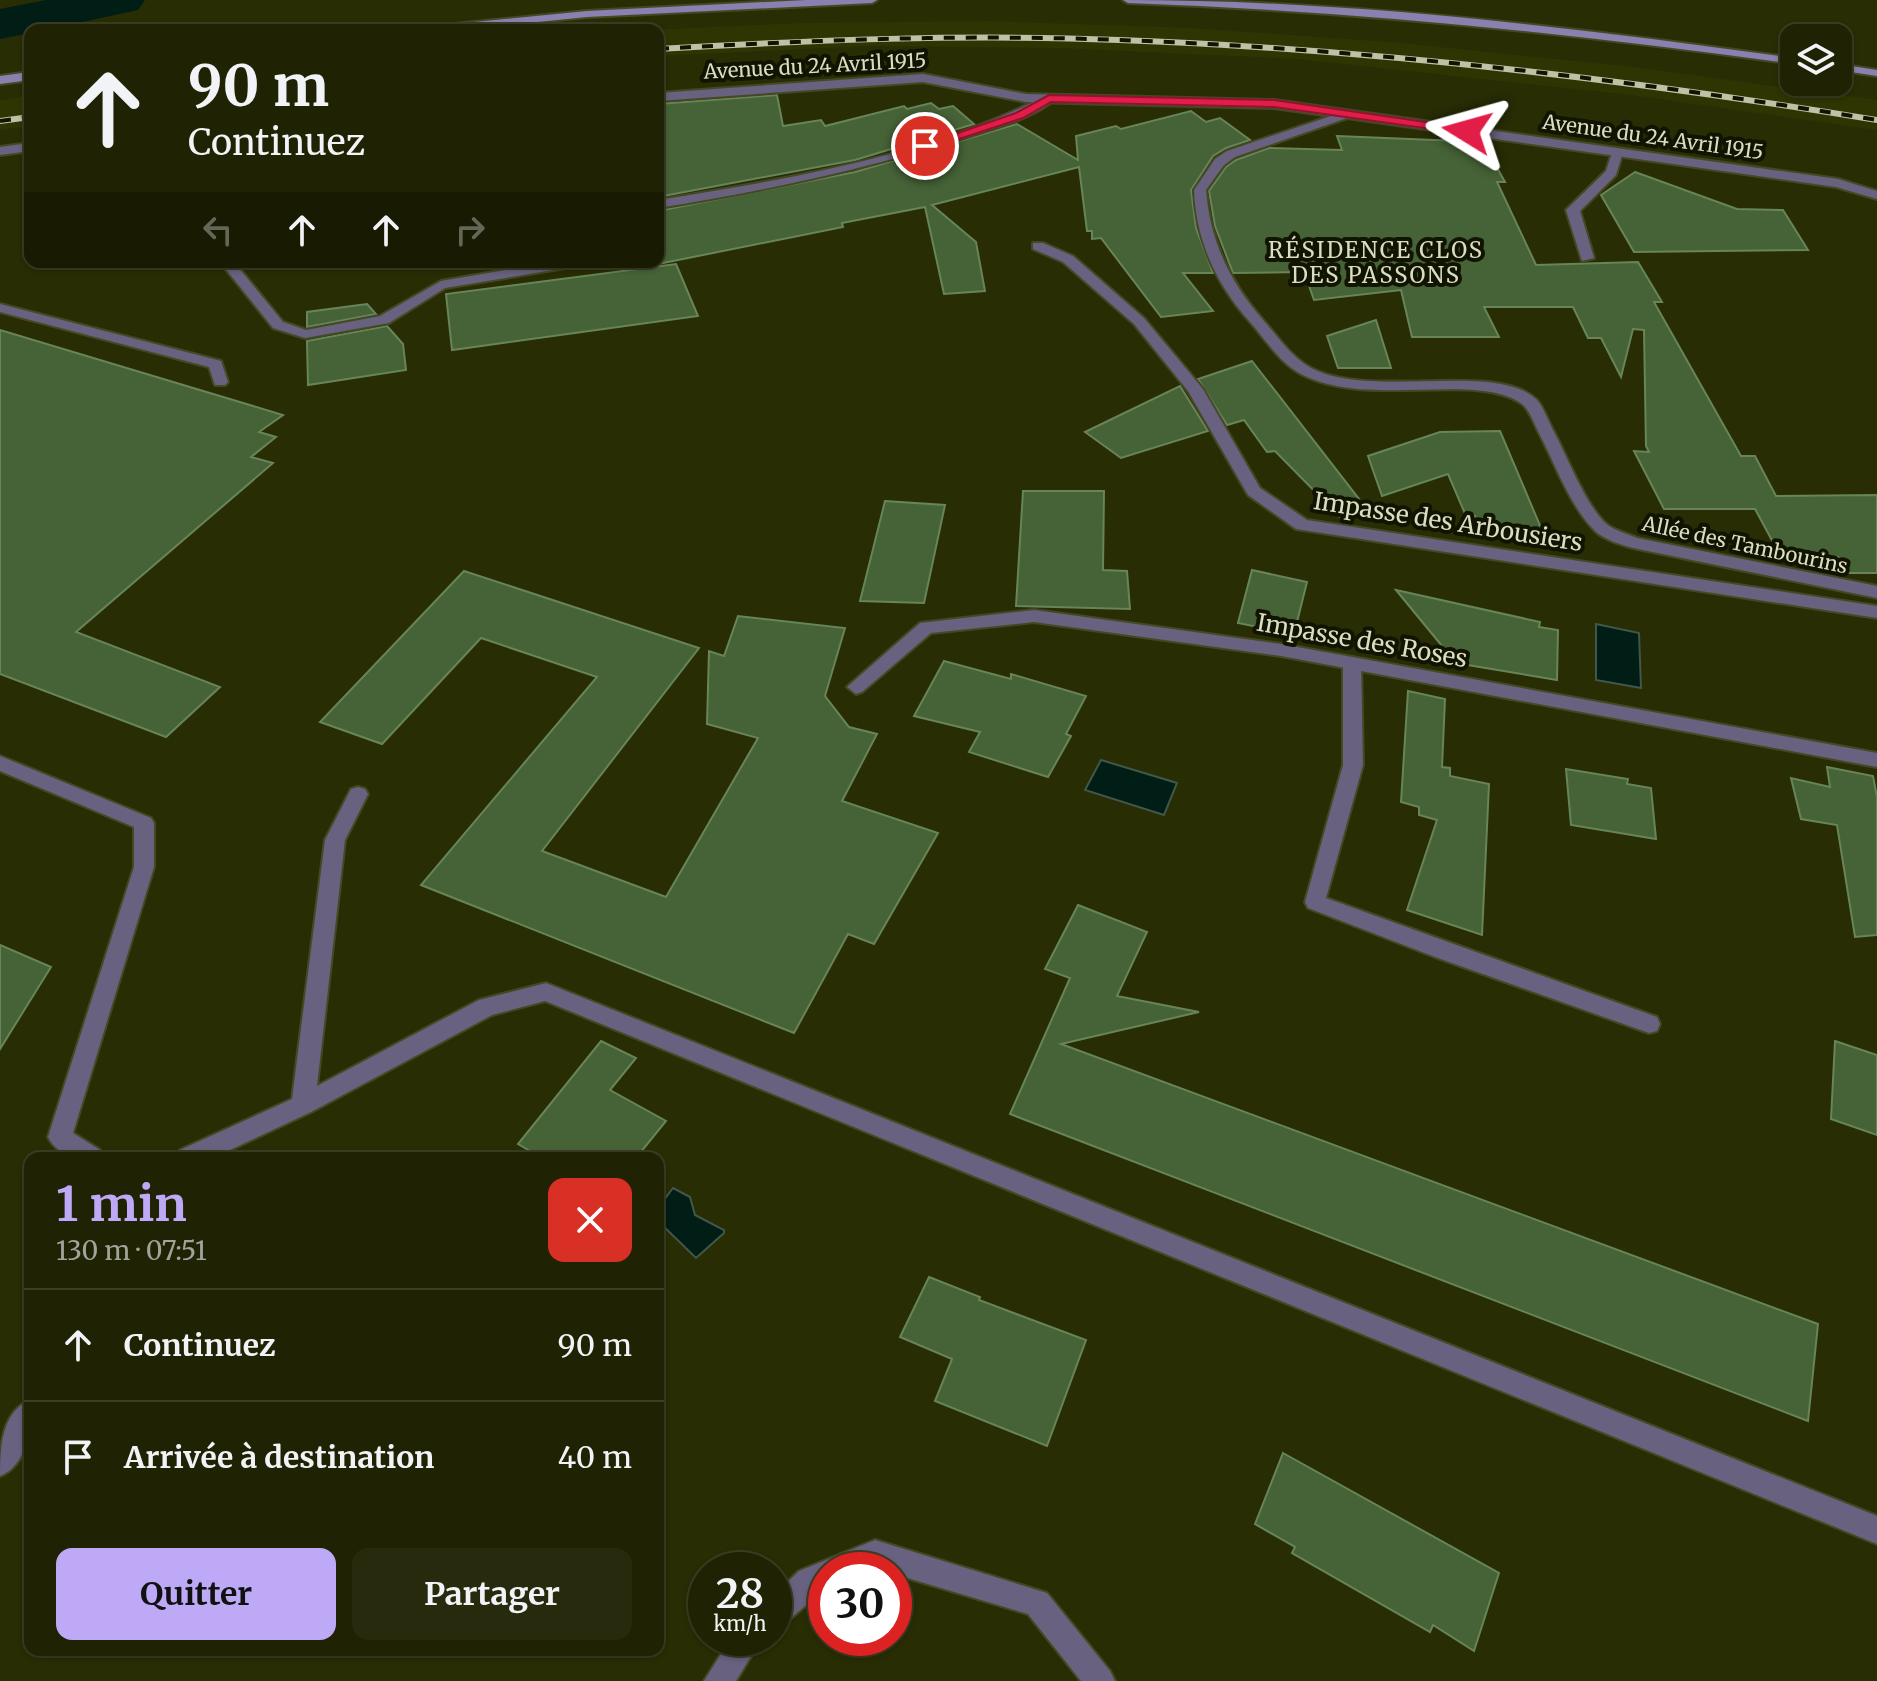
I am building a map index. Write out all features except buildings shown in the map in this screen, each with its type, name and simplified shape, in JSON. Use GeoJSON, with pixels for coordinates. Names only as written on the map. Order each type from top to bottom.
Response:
{"type":"FeatureCollection","features":[{"type":"Feature","properties":{"kind":"main road"},"geometry":{"type":"LineString","coordinates":[[484,24],[587,14],[872,0]]}},
{"type":"Feature","properties":{"kind":"main road"},"geometry":{"type":"LineString","coordinates":[[1128,0],[1425,16],[1780,59]]}},
{"type":"Feature","properties":{"kind":"main road"},"geometry":{"type":"LineString","coordinates":[[1852,69],[1877,73]]}},
{"type":"Feature","properties":{"kind":"main road"},"geometry":{"type":"LineString","coordinates":[[0,80],[24,77]]}},
{"type":"Feature","properties":{"kind":"street","name":"Avenue du 24 Avril 1915"},"geometry":{"type":"LineString","coordinates":[[664,97],[923,78],[943,79],[1002,96],[1274,104],[1838,183],[1877,195]]}},
{"type":"Feature","properties":{"kind":"street"},"geometry":{"type":"LineString","coordinates":[[664,203],[752,188],[880,159],[1020,116],[1049,99]]}},
{"type":"Feature","properties":{"kind":"street","name":"Allée des Tambourins"},"geometry":{"type":"LineString","coordinates":[[1346,114],[1231,154],[1219,162],[1200,190],[1205,226],[1222,276],[1235,297],[1291,358],[1305,370],[1330,381],[1357,387],[1496,388],[1524,396],[1531,403],[1574,491],[1602,529],[1633,543],[1877,592]]}},
{"type":"Feature","properties":{"kind":"street"},"geometry":{"type":"LineString","coordinates":[[0,151],[24,148]]}},
{"type":"Feature","properties":{"kind":"street"},"geometry":{"type":"LineString","coordinates":[[1587,258],[1573,210],[1612,172],[1617,152]]}},
{"type":"Feature","properties":{"kind":"street","name":"Impasse des Arbousiers"},"geometry":{"type":"LineString","coordinates":[[1038,246],[1068,259],[1139,321],[1195,389],[1254,491],[1302,525],[1877,612]]}},
{"type":"Feature","properties":{"kind":"street"},"geometry":{"type":"LineString","coordinates":[[232,268],[278,325],[305,334],[384,320],[441,285],[542,268]]}},
{"type":"Feature","properties":{"kind":"street"},"geometry":{"type":"LineString","coordinates":[[0,308],[216,364],[220,382]]}},
{"type":"Feature","properties":{"kind":"street","name":"Impasse des Roses"},"geometry":{"type":"LineString","coordinates":[[856,687],[926,627],[1034,616],[1352,663],[1877,760]]}},
{"type":"Feature","properties":{"kind":"street"},"geometry":{"type":"LineString","coordinates":[[1352,663],[1353,765],[1315,902],[1442,951],[1649,1024]]}},
{"type":"Feature","properties":{"kind":"street"},"geometry":{"type":"LineString","coordinates":[[0,763],[144,823],[144,867],[60,1137],[83,1152]]}},
{"type":"Feature","properties":{"kind":"street"},"geometry":{"type":"LineString","coordinates":[[303,1105],[335,840],[358,794]]}},
{"type":"Feature","properties":{"kind":"street"},"geometry":{"type":"LineString","coordinates":[[201,1152],[303,1105],[487,1007],[546,992],[1877,1530]]}},
{"type":"Feature","properties":{"kind":"street"},"geometry":{"type":"LineString","coordinates":[[0,1463],[24,1423]]}},
{"type":"Feature","properties":{"kind":"street"},"geometry":{"type":"LineString","coordinates":[[912,1565],[1037,1603],[1100,1681]]}},
{"type":"Feature","properties":{"kind":"street"},"geometry":{"type":"LineString","coordinates":[[792,1597],[808,1582]]}},
{"type":"Feature","properties":{"kind":"street"},"geometry":{"type":"LineString","coordinates":[[719,1681],[736,1656]]}},
{"type":"Feature","properties":{"kind":"shaded area"},"geometry":{"type":"Polygon","coordinates":[[[991,21],[1191,28],[1402,43],[1633,67],[1780,87],[1780,96],[1847,96],[1877,100],[1877,130],[1631,95],[1297,59],[1058,48],[868,46],[664,56],[664,29],[799,23],[991,21]]]}},
{"type":"Feature","properties":{"kind":"shaded area"},"geometry":{"type":"Polygon","coordinates":[[[24,97],[24,127],[0,130],[0,100],[24,97]]]}},
{"type":"Feature","properties":{"kind":"water"},"geometry":{"type":"Polygon","coordinates":[[[1596,624],[1639,633],[1641,688],[1596,680],[1596,624]]]}},
{"type":"Feature","properties":{"kind":"water"},"geometry":{"type":"Polygon","coordinates":[[[1101,760],[1177,783],[1164,815],[1085,790],[1101,760]]]}},
{"type":"Feature","properties":{"kind":"water"},"geometry":{"type":"Polygon","coordinates":[[[673,1188],[690,1197],[695,1215],[724,1230],[724,1233],[696,1258],[664,1227],[664,1200],[673,1188]]]}},
{"type":"Feature","properties":{"kind":"waterway"},"geometry":{"type":"LineString","coordinates":[[0,24],[121,0]]}},
{"type":"Feature","properties":{"kind":"railway"},"geometry":{"type":"LineString","coordinates":[[664,49],[946,38],[1061,38],[1214,44],[1500,68],[1689,91],[1877,120]]}},
{"type":"Feature","properties":{"kind":"railway"},"geometry":{"type":"LineString","coordinates":[[0,121],[24,118]]}},
{"type":"Feature","properties":{"kind":"district","name":"RÉSIDENCE CLOS DES PASSONS"},"geometry":{"type":"Point","coordinates":[1376,262]}},
{"type":"Feature","properties":{"kind":"route"},"geometry":{"type":"LineString","coordinates":[[925,146],[1020,116],[1049,99],[1274,104],[1467,131]]}}]}
